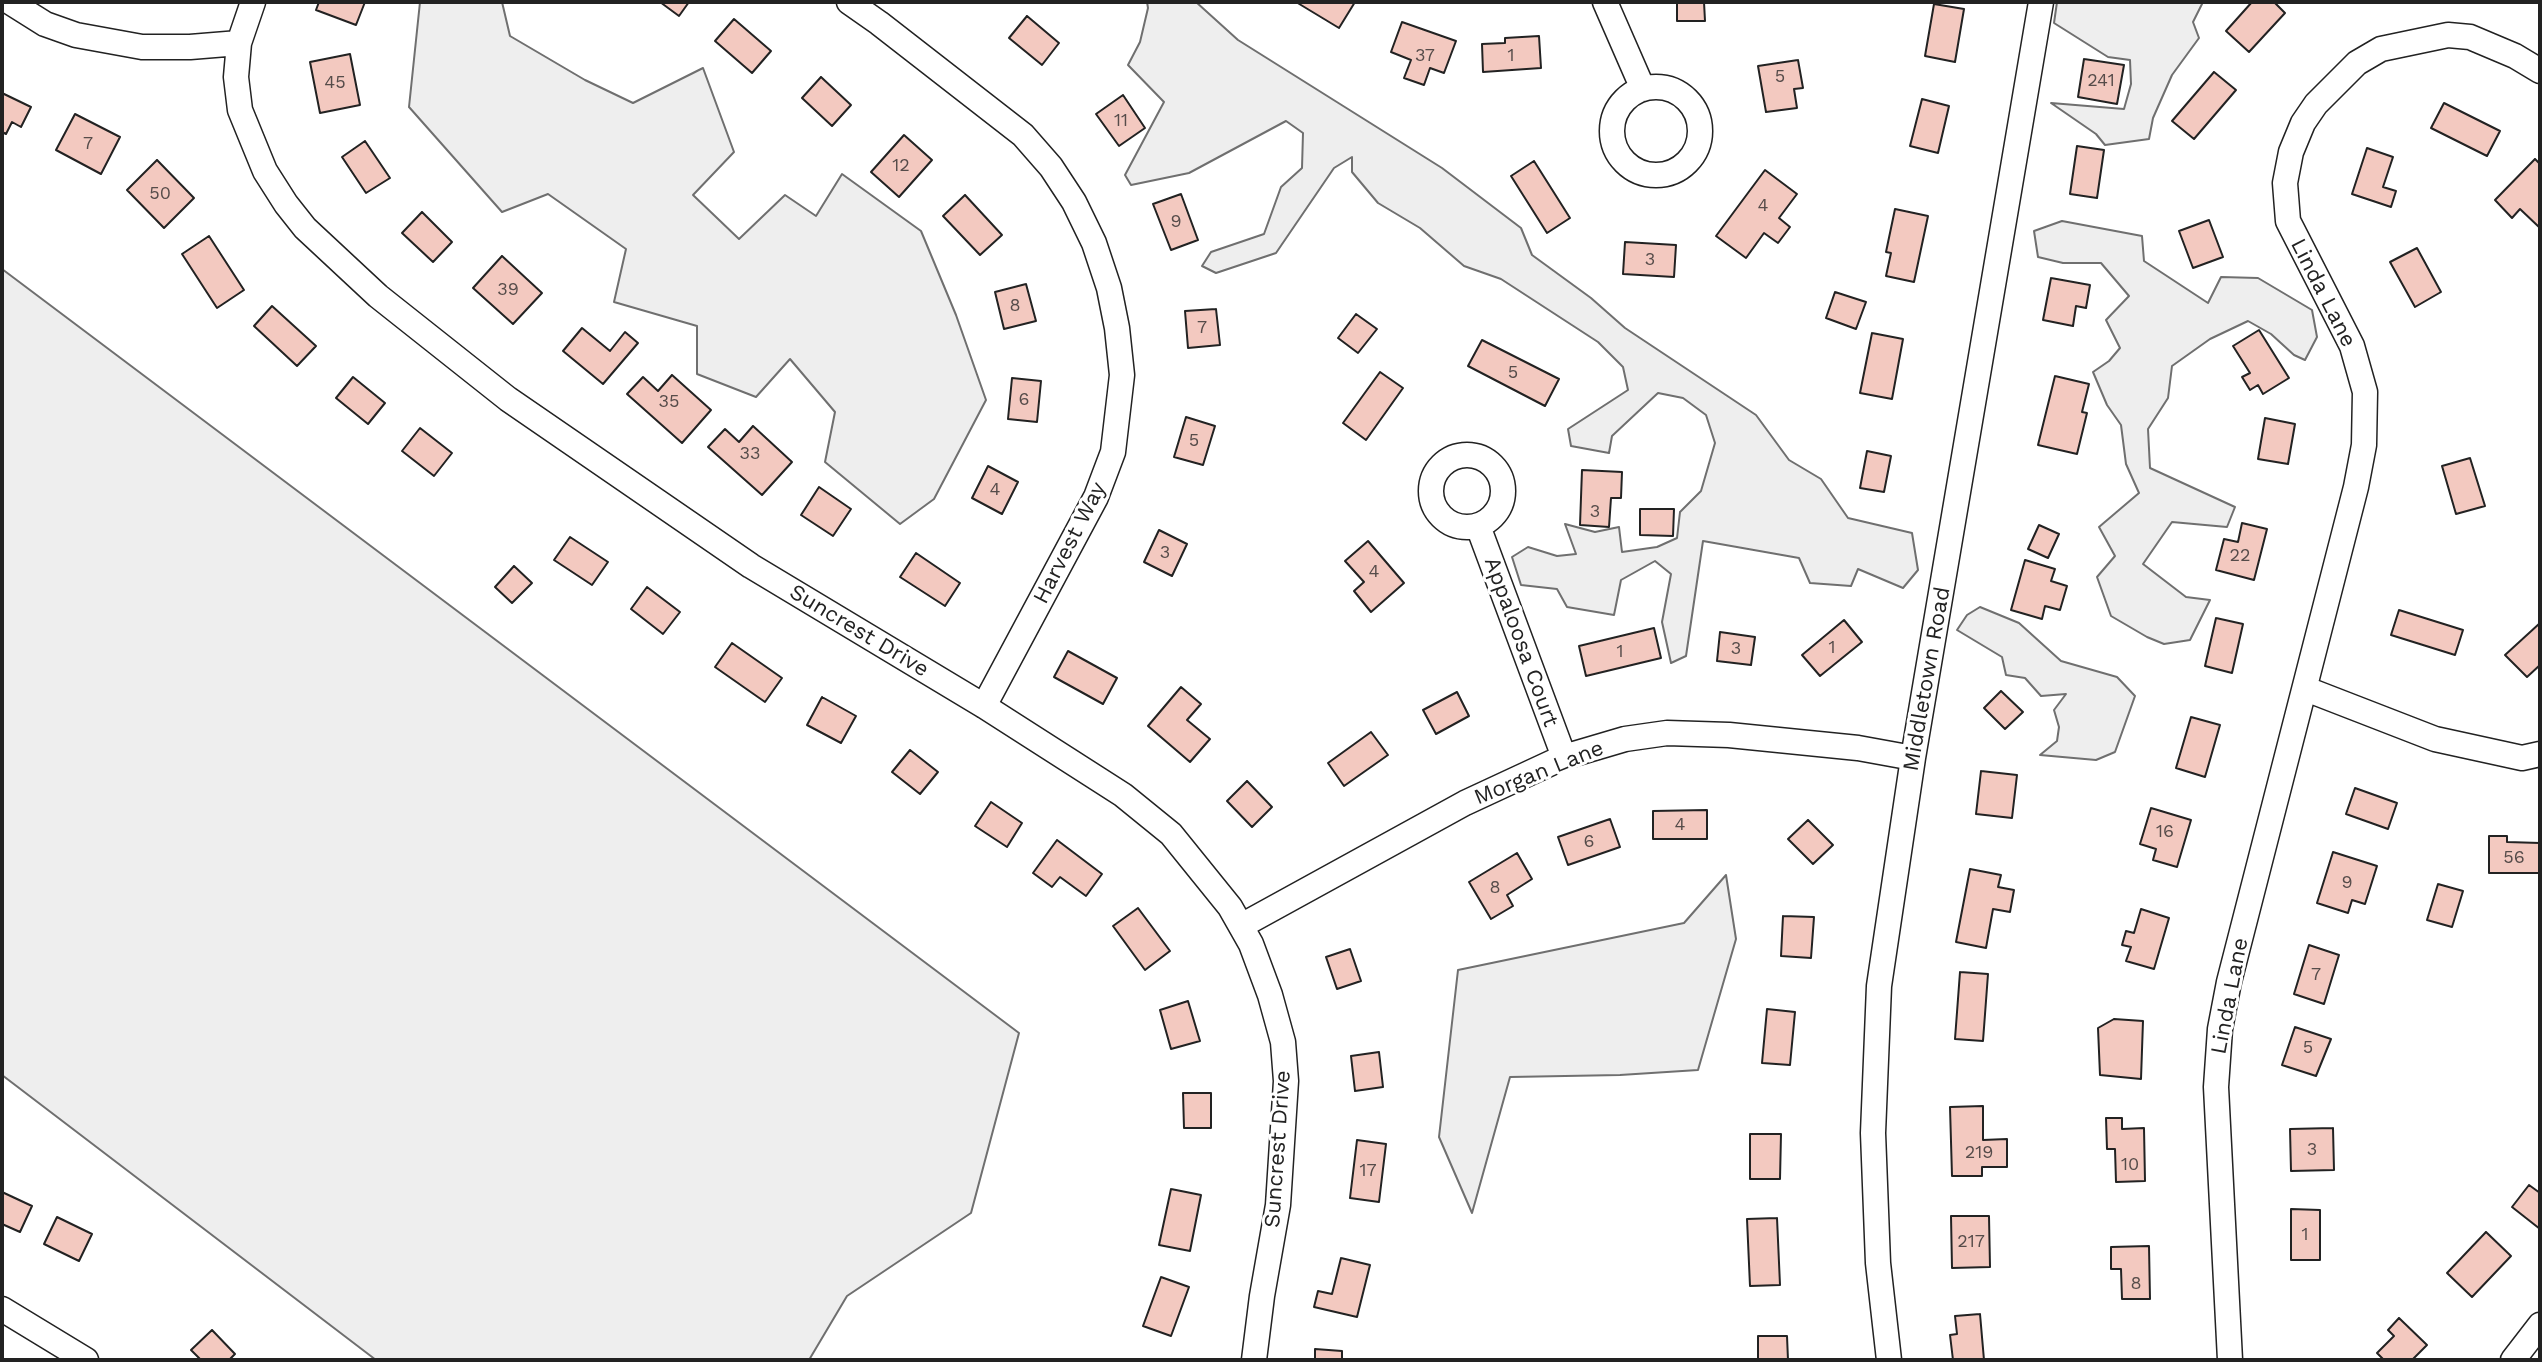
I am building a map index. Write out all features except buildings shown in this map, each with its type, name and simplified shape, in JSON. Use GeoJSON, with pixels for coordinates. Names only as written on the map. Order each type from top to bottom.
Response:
{"type":"FeatureCollection","features":[{"type":"Feature","properties":{"kind":"street"},"geometry":{"type":"LineString","coordinates":[[10,2],[45,24],[90,38],[142,47],[239,43]]}},
{"type":"Feature","properties":{"kind":"street","name":"Suncrest Drive"},"geometry":{"type":"LineString","coordinates":[[253,2],[239,43],[236,77],[240,110],[265,171],[305,228],[378,296],[508,399],[751,566],[984,706],[1123,795],[1171,834],[1230,907],[1251,944],[1270,995],[1283,1042],[1286,1081],[1278,1205],[1254,1360]]}},
{"type":"Feature","properties":{"kind":"street","name":"Harvest Way"},"geometry":{"type":"LineString","coordinates":[[849,2],[1023,135],[1051,167],[1074,202],[1094,243],[1109,288],[1117,328],[1122,375],[1113,452],[1096,497],[984,706]]}},
{"type":"Feature","properties":{"kind":"street"},"geometry":{"type":"LineString","coordinates":[[1605,2],[1643,89]]}},
{"type":"Feature","properties":{"kind":"street","name":"Middletown Road"},"geometry":{"type":"LineString","coordinates":[[1889,1360],[1878,1263],[1873,1133],[1879,986],[1913,758],[2041,2]]}},
{"type":"Feature","properties":{"kind":"street","name":"Linda Lane"},"geometry":{"type":"LineString","coordinates":[[2230,1360],[2216,1059],[2229,982],[2306,689],[2364,445],[2365,392],[2352,346],[2288,221],[2285,183],[2291,152],[2303,123],[2316,104],[2357,63],[2381,49],[2448,35],[2470,37],[2515,56],[2540,71]]}},
{"type":"Feature","properties":{"kind":"street","name":"Appaloosa Court"},"geometry":{"type":"LineString","coordinates":[[1478,526],[1564,757]]}},
{"type":"Feature","properties":{"kind":"street"},"geometry":{"type":"LineString","coordinates":[[2306,689],[2435,739],[2522,758],[2540,754]]}},
{"type":"Feature","properties":{"kind":"street","name":"Morgan Lane"},"geometry":{"type":"LineString","coordinates":[[1241,926],[1465,803],[1564,757],[1625,739],[1667,733],[1729,735],[1858,748],[1913,758]]}},
{"type":"Feature","properties":{"kind":"street"},"geometry":{"type":"LineString","coordinates":[[2,1309],[86,1360]]}},
{"type":"Feature","properties":{"kind":"street"},"geometry":{"type":"LineString","coordinates":[[2513,1360],[2540,1325]]}},
{"type":"Feature","properties":{"kind":"shaded area"},"geometry":{"type":"Polygon","coordinates":[[[420,2],[502,2],[510,36],[585,80],[633,103],[703,68],[734,152],[693,195],[739,239],[785,195],[816,216],[842,174],[921,231],[956,315],[986,400],[934,499],[900,524],[825,462],[835,412],[790,359],[756,397],[697,374],[697,326],[614,302],[626,249],[548,194],[502,212],[409,107],[420,2]]]}},
{"type":"Feature","properties":{"kind":"shaded area"},"geometry":{"type":"Polygon","coordinates":[[[1147,2],[1196,2],[1238,40],[1442,168],[1521,228],[1532,255],[1591,298],[1625,328],[1756,415],[1789,460],[1821,479],[1848,518],[1912,533],[1918,570],[1903,588],[1858,569],[1851,586],[1810,583],[1799,558],[1703,541],[1686,656],[1671,663],[1662,622],[1671,574],[1655,561],[1621,580],[1614,615],[1567,607],[1557,589],[1521,585],[1512,557],[1528,547],[1557,556],[1576,554],[1565,524],[1595,532],[1619,527],[1622,552],[1657,547],[1677,538],[1680,512],[1701,491],[1715,443],[1706,415],[1683,398],[1658,393],[1612,436],[1609,453],[1571,446],[1568,429],[1628,390],[1623,367],[1598,342],[1501,279],[1464,266],[1420,228],[1378,203],[1352,172],[1352,157],[1334,168],[1276,253],[1216,273],[1202,266],[1211,252],[1264,234],[1281,187],[1302,168],[1303,133],[1286,121],[1189,173],[1131,185],[1125,175],[1164,102],[1128,65],[1140,42],[1147,2]]]}},
{"type":"Feature","properties":{"kind":"shaded area"},"geometry":{"type":"Polygon","coordinates":[[[2057,2],[2201,2],[2193,22],[2199,38],[2172,75],[2153,118],[2149,139],[2105,145],[2096,134],[2051,103],[2124,109],[2131,84],[2130,60],[2108,57],[2054,23],[2057,2]]]}},
{"type":"Feature","properties":{"kind":"shaded area"},"geometry":{"type":"Polygon","coordinates":[[[2062,221],[2142,236],[2144,261],[2208,303],[2221,277],[2258,278],[2312,310],[2317,337],[2305,360],[2248,321],[2210,339],[2172,366],[2168,398],[2148,429],[2150,468],[2235,507],[2227,527],[2172,522],[2143,564],[2186,597],[2210,600],[2190,640],[2164,644],[2111,616],[2097,577],[2115,556],[2099,527],[2139,493],[2126,464],[2121,425],[2107,405],[2093,372],[2109,361],[2120,348],[2106,320],[2129,296],[2101,263],[2063,263],[2038,257],[2034,231],[2062,221]]]}},
{"type":"Feature","properties":{"kind":"shaded area"},"geometry":{"type":"Polygon","coordinates":[[[2,269],[1019,1033],[971,1213],[847,1296],[809,1360],[376,1360],[2,1075],[2,269]]]}},
{"type":"Feature","properties":{"kind":"shaded area"},"geometry":{"type":"Polygon","coordinates":[[[1980,607],[2019,623],[2061,661],[2117,677],[2135,696],[2115,752],[2096,760],[2040,755],[2057,741],[2059,727],[2054,710],[2066,694],[2041,696],[2025,678],[2006,675],[2002,657],[1957,630],[1967,615],[1980,607]]]}},
{"type":"Feature","properties":{"kind":"shaded area"},"geometry":{"type":"Polygon","coordinates":[[[1726,875],[1736,939],[1698,1070],[1510,1077],[1472,1213],[1439,1137],[1458,970],[1684,923],[1726,875]]]}}]}
